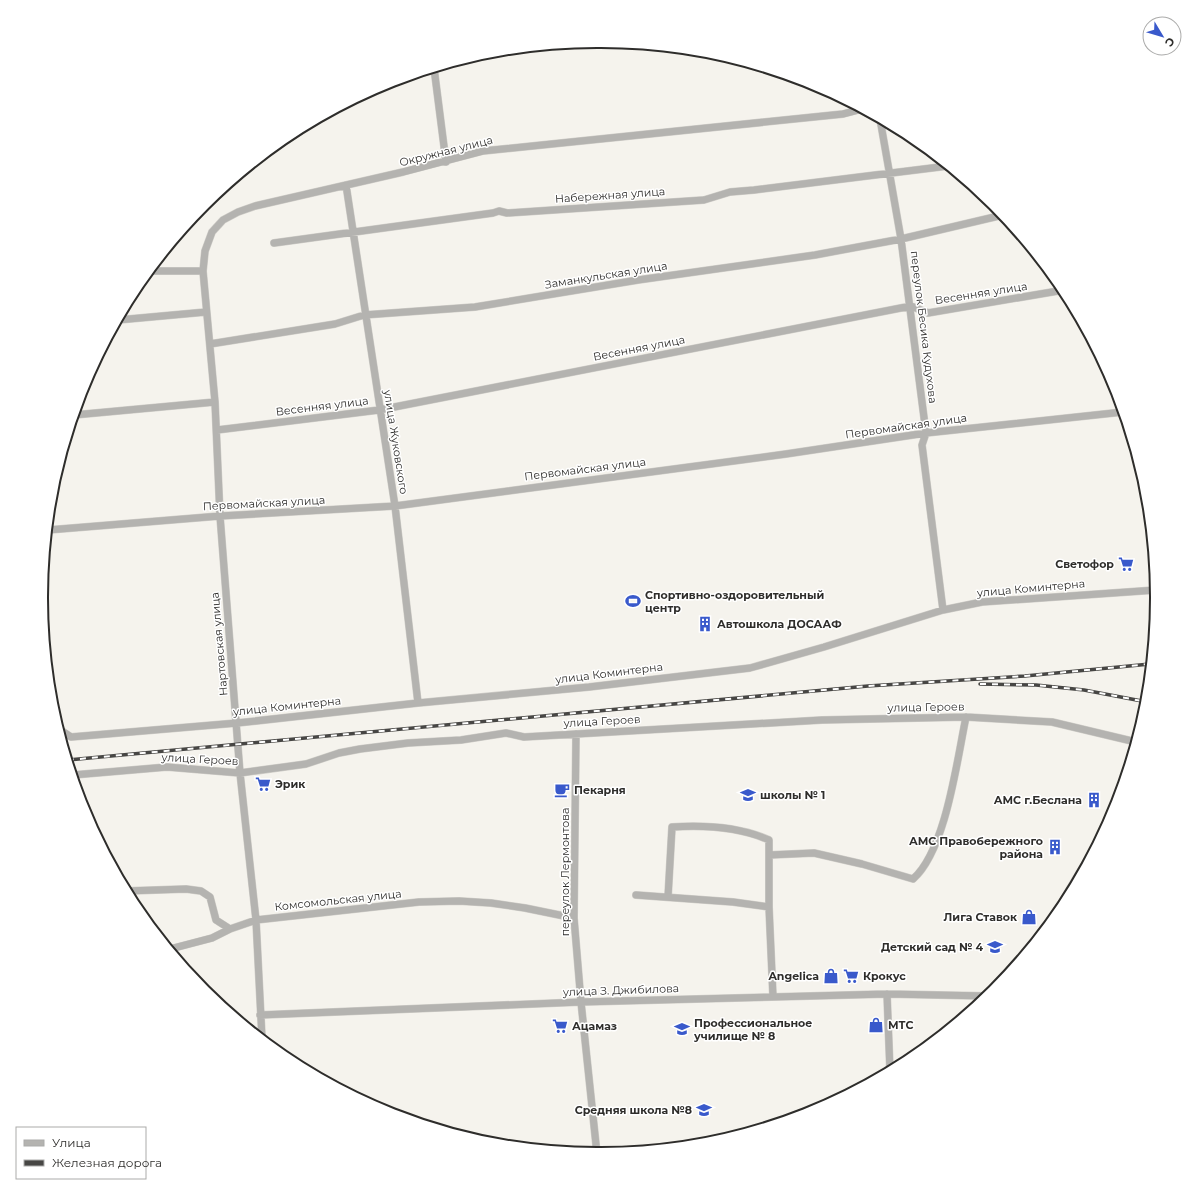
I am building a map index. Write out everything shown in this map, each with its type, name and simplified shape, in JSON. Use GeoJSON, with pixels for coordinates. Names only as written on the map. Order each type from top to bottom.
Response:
{"type":"FeatureCollection","features":[{"type":"Feature","properties":{"kind":"street"},"geometry":{"type":"LineString","coordinates":[[435,73],[446,162]]}},
{"type":"Feature","properties":{"kind":"street","name":"Окружная улица"},"geometry":{"type":"LineString","coordinates":[[203,271],[208,242],[212,232],[223,220],[238,212],[255,206],[446,162],[483,151],[843,114],[855,111]]}},
{"type":"Feature","properties":{"kind":"street","name":"переулок Бесика Кудухова"},"geometry":{"type":"LineString","coordinates":[[881,126],[911,306],[926,433],[922,445],[943,610]]}},
{"type":"Feature","properties":{"kind":"street","name":"Набережная улица"},"geometry":{"type":"LineString","coordinates":[[274,243],[499,211],[507,214],[704,200],[730,192],[941,167]]}},
{"type":"Feature","properties":{"kind":"street","name":"улица Жуковского"},"geometry":{"type":"LineString","coordinates":[[346,185],[364,315],[395,506],[418,703]]}},
{"type":"Feature","properties":{"kind":"street","name":"Заманкульская улица"},"geometry":{"type":"LineString","coordinates":[[210,344],[335,324],[364,315],[475,307],[646,279],[815,255],[901,239],[996,217]]}},
{"type":"Feature","properties":{"kind":"street"},"geometry":{"type":"LineString","coordinates":[[156,271],[203,271]]}},
{"type":"Feature","properties":{"kind":"street","name":"Нартовская улица"},"geometry":{"type":"LineString","coordinates":[[203,271],[215,402],[220,516],[240,773],[256,920],[261,1032]]}},
{"type":"Feature","properties":{"kind":"street","name":"Весенняя улица"},"geometry":{"type":"LineString","coordinates":[[217,430],[380,410],[911,306],[928,313],[1056,291]]}},
{"type":"Feature","properties":{"kind":"street"},"geometry":{"type":"LineString","coordinates":[[124,319],[206,312]]}},
{"type":"Feature","properties":{"kind":"street"},"geometry":{"type":"LineString","coordinates":[[79,414],[215,402]]}},
{"type":"Feature","properties":{"kind":"street","name":"Первомайская улица"},"geometry":{"type":"LineString","coordinates":[[53,530],[220,516],[395,506],[786,454],[926,433],[1118,413]]}},
{"type":"Feature","properties":{"kind":"street","name":"улица Коминтерна"},"geometry":{"type":"LineString","coordinates":[[66,734],[71,737],[237,723],[418,703],[589,688],[750,668],[943,610],[982,602],[1150,590]]}},
{"type":"Feature","properties":{"kind":"street"},"geometry":{"type":"LineString","coordinates":[[769,855],[814,853],[862,864],[912,880],[922,871],[946,817],[966,716]]}},
{"type":"Feature","properties":{"kind":"street","name":"улица Героев"},"geometry":{"type":"LineString","coordinates":[[77,775],[167,767],[240,773],[306,764],[339,753],[408,743],[461,740],[506,733],[524,737],[822,720],[966,716],[1052,722],[1131,741]]}},
{"type":"Feature","properties":{"kind":"street","name":"переулок Лермонтова"},"geometry":{"type":"LineString","coordinates":[[576,734],[574,918],[596,1147]]}},
{"type":"Feature","properties":{"kind":"street"},"geometry":{"type":"LineString","coordinates":[[668,897],[672,827],[692,825],[744,832],[769,840],[769,906],[773,997]]}},
{"type":"Feature","properties":{"kind":"street"},"geometry":{"type":"LineString","coordinates":[[133,891],[186,889],[201,891],[210,897],[216,920],[230,929]]}},
{"type":"Feature","properties":{"kind":"street"},"geometry":{"type":"LineString","coordinates":[[636,895],[769,906]]}},
{"type":"Feature","properties":{"kind":"street","name":"Комсомольская улица"},"geometry":{"type":"LineString","coordinates":[[174,948],[212,938],[230,929],[256,920],[419,902],[460,901],[518,907],[574,918]]}},
{"type":"Feature","properties":{"kind":"street"},"geometry":{"type":"LineString","coordinates":[[887,994],[890,1064]]}},
{"type":"Feature","properties":{"kind":"street","name":"улица З. Джибилова"},"geometry":{"type":"LineString","coordinates":[[260,1015],[581,1002],[887,994],[979,996]]}},
{"type":"Feature","properties":{"kind":"railway"},"geometry":{"type":"LineString","coordinates":[[73,760],[868,686],[1025,676],[1146,664]]}},
{"type":"Feature","properties":{"kind":"railway"},"geometry":{"type":"LineString","coordinates":[[980,684],[1036,685],[1084,690],[1140,701]]}},
{"type":"Feature","properties":{"kind":"place","name":"Светофор"},"geometry":{"type":"Point","coordinates":[1126,564]}},
{"type":"Feature","properties":{"kind":"place","name":"Спортивно-оздоровительный центр"},"geometry":{"type":"Point","coordinates":[633,601]}},
{"type":"Feature","properties":{"kind":"place","name":"Автошкола ДОСААФ"},"geometry":{"type":"Point","coordinates":[705,624]}},
{"type":"Feature","properties":{"kind":"place","name":"Эрик"},"geometry":{"type":"Point","coordinates":[263,784]}},
{"type":"Feature","properties":{"kind":"place","name":"Пекарня"},"geometry":{"type":"Point","coordinates":[562,790]}},
{"type":"Feature","properties":{"kind":"place","name":"школы № 1"},"geometry":{"type":"Point","coordinates":[748,795]}},
{"type":"Feature","properties":{"kind":"place","name":"АМС г.Беслана"},"geometry":{"type":"Point","coordinates":[1094,800]}},
{"type":"Feature","properties":{"kind":"place","name":"АМС Правобережного района"},"geometry":{"type":"Point","coordinates":[1055,847]}},
{"type":"Feature","properties":{"kind":"place","name":"Лига Ставок"},"geometry":{"type":"Point","coordinates":[1029,917]}},
{"type":"Feature","properties":{"kind":"place","name":"Детский сад № 4"},"geometry":{"type":"Point","coordinates":[995,947]}},
{"type":"Feature","properties":{"kind":"place","name":"Angelica"},"geometry":{"type":"Point","coordinates":[831,976]}},
{"type":"Feature","properties":{"kind":"place","name":"Крокус"},"geometry":{"type":"Point","coordinates":[851,976]}},
{"type":"Feature","properties":{"kind":"place","name":"МТС"},"geometry":{"type":"Point","coordinates":[876,1025]}},
{"type":"Feature","properties":{"kind":"place","name":"Ацамаз"},"geometry":{"type":"Point","coordinates":[560,1026]}},
{"type":"Feature","properties":{"kind":"place","name":"Профессиональное училище № 8"},"geometry":{"type":"Point","coordinates":[682,1029]}},
{"type":"Feature","properties":{"kind":"place","name":"Средняя школа №8"},"geometry":{"type":"Point","coordinates":[704,1110]}}]}
